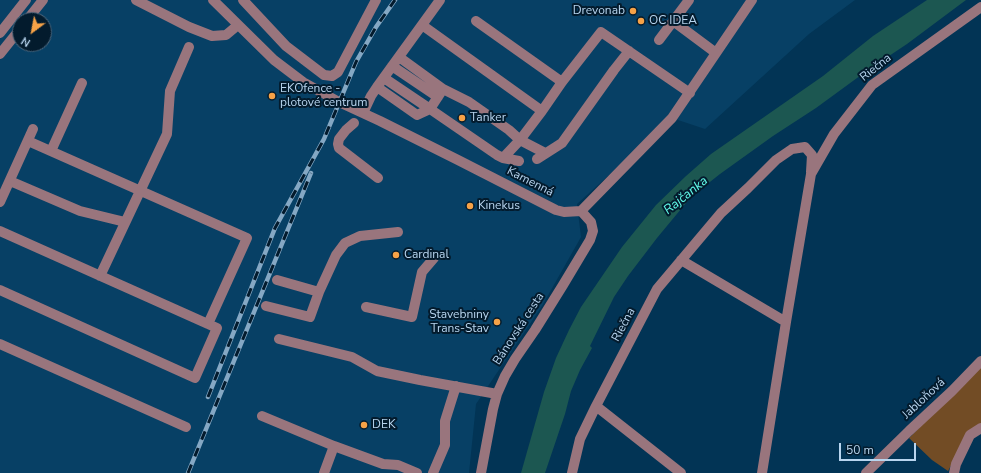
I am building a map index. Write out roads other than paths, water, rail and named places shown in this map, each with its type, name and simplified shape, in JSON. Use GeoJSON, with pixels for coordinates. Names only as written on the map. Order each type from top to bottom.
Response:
{"type":"FeatureCollection","features":[{"type":"Feature","properties":{"kind":"street"},"geometry":{"type":"LineString","coordinates":[[0,33],[26,0]]}},
{"type":"Feature","properties":{"kind":"street"},"geometry":{"type":"LineString","coordinates":[[33,12],[43,0]]}},
{"type":"Feature","properties":{"kind":"street"},"geometry":{"type":"LineString","coordinates":[[136,0],[189,27],[212,36],[226,35],[238,25]]}},
{"type":"Feature","properties":{"kind":"street","name":"Kamenná"},"geometry":{"type":"LineString","coordinates":[[213,0],[274,60],[303,82],[556,210],[564,212],[580,210]]}},
{"type":"Feature","properties":{"kind":"street"},"geometry":{"type":"LineString","coordinates":[[243,0],[286,46],[324,75],[332,76],[338,72],[376,0]]}},
{"type":"Feature","properties":{"kind":"street"},"geometry":{"type":"LineString","coordinates":[[363,113],[377,87],[440,0]]}},
{"type":"Feature","properties":{"kind":"street"},"geometry":{"type":"LineString","coordinates":[[659,40],[689,0]]}},
{"type":"Feature","properties":{"kind":"street"},"geometry":{"type":"LineString","coordinates":[[580,210],[672,118],[752,0]]}},
{"type":"Feature","properties":{"kind":"street","name":"Riečna"},"geometry":{"type":"LineString","coordinates":[[811,174],[834,134],[872,85],[981,7]]}},
{"type":"Feature","properties":{"kind":"street"},"geometry":{"type":"LineString","coordinates":[[673,21],[716,53]]}},
{"type":"Feature","properties":{"kind":"street"},"geometry":{"type":"LineString","coordinates":[[476,22],[562,82]]}},
{"type":"Feature","properties":{"kind":"street"},"geometry":{"type":"LineString","coordinates":[[422,24],[542,111]]}},
{"type":"Feature","properties":{"kind":"street"},"geometry":{"type":"LineString","coordinates":[[503,158],[520,140],[601,32],[690,93]]}},
{"type":"Feature","properties":{"kind":"street"},"geometry":{"type":"LineString","coordinates":[[0,54],[12,39]]}},
{"type":"Feature","properties":{"kind":"street"},"geometry":{"type":"LineString","coordinates":[[100,276],[167,134],[170,91],[189,47]]}},
{"type":"Feature","properties":{"kind":"street"},"geometry":{"type":"LineString","coordinates":[[392,66],[440,93],[469,102],[509,130],[541,156],[562,143],[629,51]]}},
{"type":"Feature","properties":{"kind":"street"},"geometry":{"type":"LineString","coordinates":[[399,57],[440,93]]}},
{"type":"Feature","properties":{"kind":"street"},"geometry":{"type":"LineString","coordinates":[[384,78],[497,155],[503,158],[518,161]]}},
{"type":"Feature","properties":{"kind":"street"},"geometry":{"type":"LineString","coordinates":[[51,151],[82,83]]}},
{"type":"Feature","properties":{"kind":"street"},"geometry":{"type":"LineString","coordinates":[[377,87],[417,115],[430,109],[440,93]]}},
{"type":"Feature","properties":{"kind":"street"},"geometry":{"type":"LineString","coordinates":[[354,124],[346,130],[339,139],[339,148],[378,178]]}},
{"type":"Feature","properties":{"kind":"street"},"geometry":{"type":"LineString","coordinates":[[0,202],[33,129]]}},
{"type":"Feature","properties":{"kind":"street"},"geometry":{"type":"LineString","coordinates":[[28,141],[247,238],[208,324]]}},
{"type":"Feature","properties":{"kind":"street","name":"Riečna"},"geometry":{"type":"LineString","coordinates":[[572,473],[580,439],[657,289],[721,213],[776,160],[792,149],[805,147],[812,155],[811,174],[762,473]]}},
{"type":"Feature","properties":{"kind":"street"},"geometry":{"type":"LineString","coordinates":[[10,181],[80,211],[125,222]]}},
{"type":"Feature","properties":{"kind":"street","name":"Bánovská cesta"},"geometry":{"type":"LineString","coordinates":[[481,473],[493,409],[497,394],[505,376],[590,240],[593,231],[591,222],[580,210]]}},
{"type":"Feature","properties":{"kind":"street"},"geometry":{"type":"LineString","coordinates":[[0,231],[217,328],[194,378],[0,290]]}},
{"type":"Feature","properties":{"kind":"street"},"geometry":{"type":"LineString","coordinates":[[266,306],[310,317],[319,292],[336,255],[345,243],[360,236],[398,232]]}},
{"type":"Feature","properties":{"kind":"street"},"geometry":{"type":"LineString","coordinates":[[366,307],[412,317],[422,272],[434,258]]}},
{"type":"Feature","properties":{"kind":"street"},"geometry":{"type":"LineString","coordinates":[[681,260],[786,322]]}},
{"type":"Feature","properties":{"kind":"street"},"geometry":{"type":"LineString","coordinates":[[277,280],[319,292]]}},
{"type":"Feature","properties":{"kind":"street"},"geometry":{"type":"LineString","coordinates":[[278,339],[352,357],[377,371],[497,394]]}},
{"type":"Feature","properties":{"kind":"street"},"geometry":{"type":"LineString","coordinates":[[0,344],[186,427]]}},
{"type":"Feature","properties":{"kind":"street","name":"Jabloňová"},"geometry":{"type":"LineString","coordinates":[[866,473],[952,391],[981,361]]}},
{"type":"Feature","properties":{"kind":"street"},"geometry":{"type":"LineString","coordinates":[[433,473],[445,445],[445,421],[456,386]]}},
{"type":"Feature","properties":{"kind":"street"},"geometry":{"type":"LineString","coordinates":[[596,406],[681,473]]}},
{"type":"Feature","properties":{"kind":"street"},"geometry":{"type":"LineString","coordinates":[[262,416],[334,446],[383,464],[398,465],[417,473]]}},
{"type":"Feature","properties":{"kind":"street"},"geometry":{"type":"LineString","coordinates":[[954,473],[956,464],[970,435],[981,428]]}},
{"type":"Feature","properties":{"kind":"street"},"geometry":{"type":"LineString","coordinates":[[324,473],[334,446]]}},
{"type":"Feature","properties":{"kind":"water","name":"Rajčanka"},"geometry":{"type":"Polygon","coordinates":[[[927,0],[966,0],[907,44],[816,108],[773,136],[691,197],[657,238],[614,297],[590,346],[592,348],[571,391],[565,414],[545,473],[521,473],[544,392],[556,358],[569,330],[581,307],[622,247],[656,205],[711,154],[823,76],[873,36],[927,0]]]}},
{"type":"Feature","properties":{"kind":"railway"},"geometry":{"type":"LineString","coordinates":[[208,397],[275,228],[324,139],[356,62],[376,27],[395,0]]}},
{"type":"Feature","properties":{"kind":"railway"},"geometry":{"type":"LineString","coordinates":[[188,473],[311,173]]}},
{"type":"Feature","properties":{"kind":"place","name":"Drevonab"},"geometry":{"type":"Point","coordinates":[633,11]}},
{"type":"Feature","properties":{"kind":"place","name":"OC IDEA"},"geometry":{"type":"Point","coordinates":[641,21]}},
{"type":"Feature","properties":{"kind":"place","name":"EKOfence - plotové centrum"},"geometry":{"type":"Point","coordinates":[272,96]}},
{"type":"Feature","properties":{"kind":"place","name":"Tanker"},"geometry":{"type":"Point","coordinates":[462,118]}},
{"type":"Feature","properties":{"kind":"place","name":"Kinekus"},"geometry":{"type":"Point","coordinates":[470,206]}},
{"type":"Feature","properties":{"kind":"place","name":"Cardinal"},"geometry":{"type":"Point","coordinates":[396,255]}},
{"type":"Feature","properties":{"kind":"place","name":"Stavebniny Trans-Stav"},"geometry":{"type":"Point","coordinates":[497,322]}},
{"type":"Feature","properties":{"kind":"place","name":"DEK"},"geometry":{"type":"Point","coordinates":[364,425]}}]}
